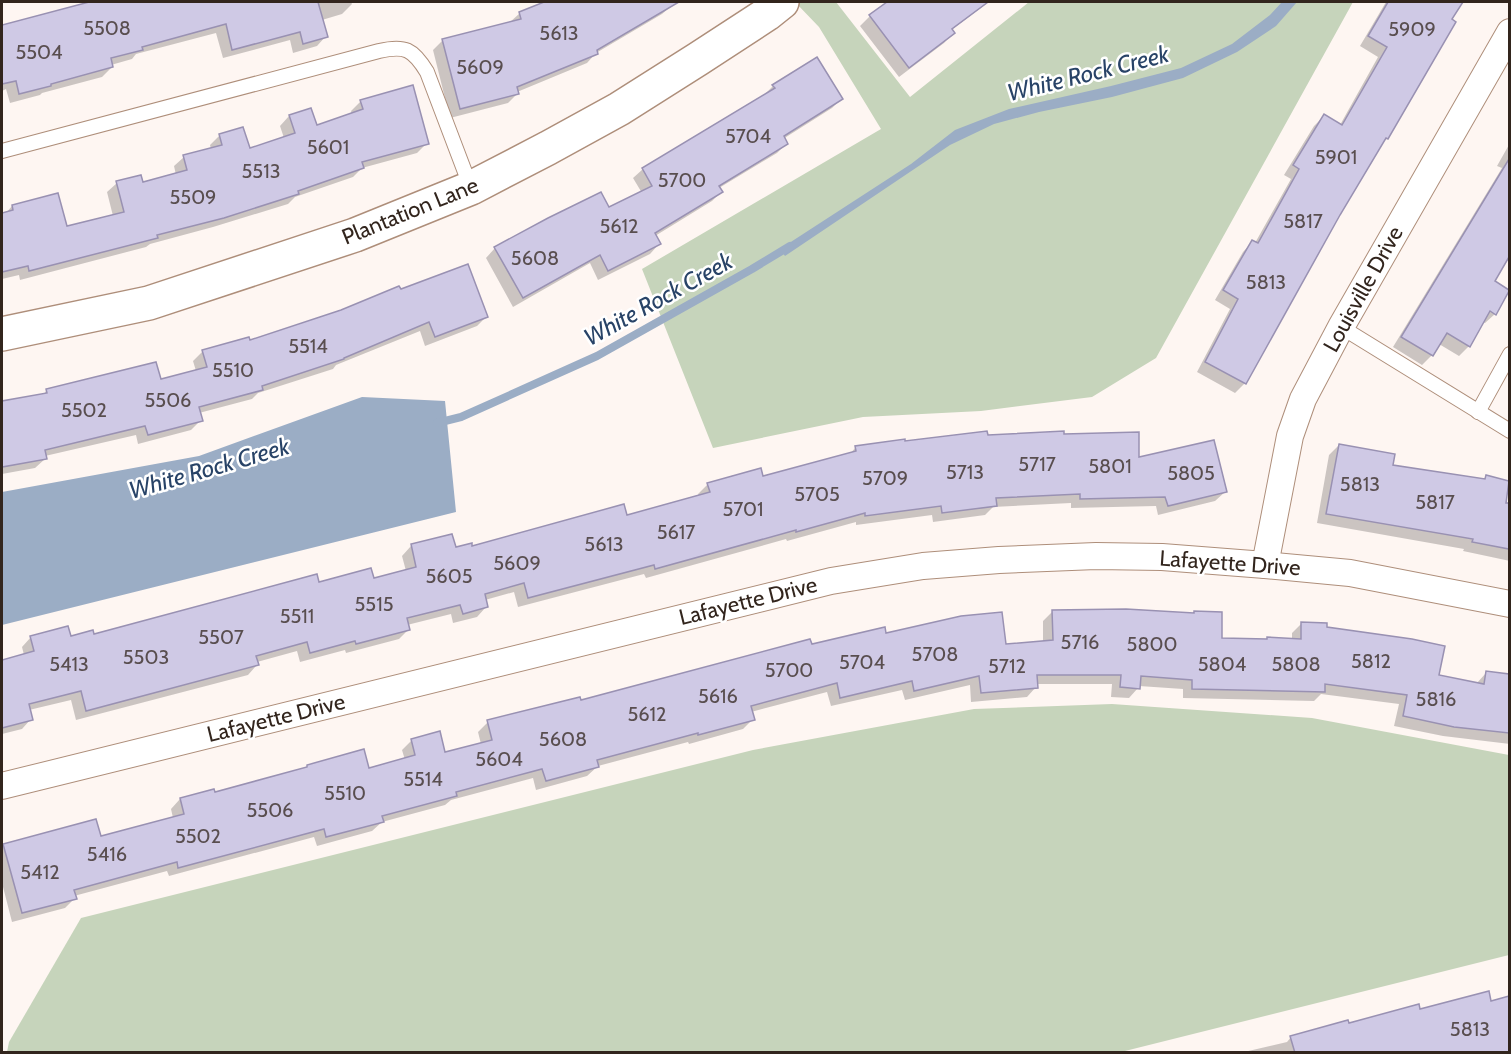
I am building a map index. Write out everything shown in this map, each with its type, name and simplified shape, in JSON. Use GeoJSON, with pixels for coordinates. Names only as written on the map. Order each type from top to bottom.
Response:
{"type":"FeatureCollection","features":[{"type":"Feature","properties":{"kind":"street","name":"Plantation Lane"},"geometry":{"type":"LineString","coordinates":[[2,334],[149,303],[356,235],[471,188],[619,109],[708,53],[782,2]]}},
{"type":"Feature","properties":{"kind":"street","name":"Louisville Drive"},"geometry":{"type":"LineString","coordinates":[[1265,565],[1290,436],[1303,399],[1341,327],[1509,32]]}},
{"type":"Feature","properties":{"kind":"street","name":"Lafayette Drive"},"geometry":{"type":"LineString","coordinates":[[2,786],[831,581],[923,566],[1037,557],[1162,557],[1350,573],[1509,604]]}},
{"type":"Feature","properties":{"kind":"lane"},"geometry":{"type":"LineString","coordinates":[[2,151],[400,47],[413,53],[427,72],[471,188]]}},
{"type":"Feature","properties":{"kind":"lane"},"geometry":{"type":"LineString","coordinates":[[1341,327],[1509,431]]}},
{"type":"Feature","properties":{"kind":"lane"},"geometry":{"type":"LineString","coordinates":[[1478,412],[1509,354]]}},
{"type":"Feature","properties":{"kind":"green space"},"geometry":{"type":"Polygon","coordinates":[[[795,2],[836,2],[910,97],[1029,2],[1353,2],[1156,358],[1092,397],[981,411],[863,417],[713,448],[642,269],[881,129],[819,27],[795,2]]]}},
{"type":"Feature","properties":{"kind":"green space"},"geometry":{"type":"Polygon","coordinates":[[[1112,704],[1312,718],[1509,755],[1509,955],[1121,1052],[7,1052],[9,1042],[81,918],[753,750],[974,709],[1112,704]]]}},
{"type":"Feature","properties":{"kind":"water"},"geometry":{"type":"Polygon","coordinates":[[[1282,2],[1297,2],[1276,26],[1237,52],[1183,78],[994,124],[950,145],[785,256],[780,249],[911,164],[955,130],[1009,109],[1181,68],[1232,44],[1270,15],[1282,2]]]}},
{"type":"Feature","properties":{"kind":"water"},"geometry":{"type":"Polygon","coordinates":[[[362,397],[445,401],[456,512],[2,625],[2,492],[199,456],[362,397]]]}},
{"type":"Feature","properties":{"kind":"building"},"geometry":{"type":"Polygon","coordinates":[[[89,2],[318,2],[328,37],[303,44],[300,32],[232,50],[226,24],[142,47],[143,50],[111,58],[113,67],[51,84],[51,86],[19,94],[16,81],[2,84],[2,25],[89,2]]]}},
{"type":"Feature","properties":{"kind":"building"},"geometry":{"type":"Polygon","coordinates":[[[544,2],[679,2],[597,50],[598,54],[517,87],[519,94],[460,109],[442,39],[521,19],[519,12],[544,2]]]}},
{"type":"Feature","properties":{"kind":"building"},"geometry":{"type":"Polygon","coordinates":[[[887,2],[988,2],[952,29],[955,33],[909,68],[869,15],[887,2]]]}},
{"type":"Feature","properties":{"kind":"building"},"geometry":{"type":"Polygon","coordinates":[[[1388,2],[1463,2],[1452,19],[1456,22],[1388,139],[1386,138],[1340,215],[1246,384],[1205,362],[1238,299],[1223,290],[1252,240],[1258,243],[1299,169],[1293,165],[1324,114],[1342,125],[1387,47],[1368,36],[1388,2]]]}},
{"type":"Feature","properties":{"kind":"building"},"geometry":{"type":"Polygon","coordinates":[[[817,57],[843,99],[784,136],[788,144],[719,186],[723,192],[655,233],[661,244],[608,271],[600,255],[523,298],[494,247],[601,192],[609,207],[652,186],[642,168],[775,88],[772,85],[817,57]]]}},
{"type":"Feature","properties":{"kind":"building"},"geometry":{"type":"Polygon","coordinates":[[[413,85],[429,144],[362,162],[364,168],[298,191],[299,194],[224,218],[157,235],[158,238],[29,271],[28,266],[2,272],[2,213],[13,210],[12,205],[58,193],[67,226],[124,212],[116,181],[141,175],[143,182],[187,170],[183,155],[222,145],[219,134],[243,127],[250,148],[295,133],[289,115],[311,108],[317,125],[363,109],[360,100],[413,85]]]}},
{"type":"Feature","properties":{"kind":"building"},"geometry":{"type":"Polygon","coordinates":[[[1509,159],[1509,257],[1495,281],[1509,291],[1496,315],[1490,311],[1470,347],[1447,333],[1433,356],[1401,337],[1509,159]]]}},
{"type":"Feature","properties":{"kind":"building"},"geometry":{"type":"Polygon","coordinates":[[[468,264],[488,317],[435,337],[429,322],[344,359],[262,386],[263,390],[199,407],[203,421],[148,435],[145,426],[45,450],[47,459],[2,467],[2,401],[47,393],[46,389],[156,362],[161,379],[207,367],[202,350],[249,337],[250,340],[341,310],[399,286],[401,289],[468,264]]]}},
{"type":"Feature","properties":{"kind":"building"},"geometry":{"type":"Polygon","coordinates":[[[987,431],[988,435],[1064,431],[1064,434],[1139,432],[1139,457],[1214,440],[1227,492],[1168,506],[1165,497],[1080,499],[1080,494],[996,498],[997,506],[942,513],[941,506],[865,516],[865,513],[655,569],[654,565],[528,598],[524,583],[485,594],[488,607],[463,614],[460,605],[407,618],[410,630],[310,653],[307,642],[256,656],[259,665],[86,711],[81,691],[29,704],[33,720],[2,728],[2,660],[34,651],[30,636],[68,626],[71,636],[93,630],[94,634],[317,574],[319,582],[371,568],[374,578],[416,567],[411,544],[452,534],[456,547],[472,543],[472,546],[624,504],[627,515],[710,492],[707,483],[761,468],[763,476],[856,451],[855,446],[987,431]]]}},
{"type":"Feature","properties":{"kind":"building"},"geometry":{"type":"Polygon","coordinates":[[[1339,444],[1395,454],[1393,465],[1485,479],[1486,475],[1509,481],[1506,503],[1509,503],[1509,549],[1472,542],[1473,539],[1326,514],[1339,444]]]}},
{"type":"Feature","properties":{"kind":"building"},"geometry":{"type":"Polygon","coordinates":[[[1126,609],[1194,613],[1194,611],[1222,612],[1222,638],[1301,639],[1301,622],[1327,623],[1327,627],[1445,646],[1439,675],[1484,684],[1486,671],[1509,674],[1509,733],[1454,727],[1403,716],[1407,695],[1325,684],[1325,692],[1192,689],[1192,680],[1141,676],[1140,689],[1120,687],[1121,675],[1037,675],[1038,688],[981,693],[979,676],[914,691],[912,681],[840,698],[837,683],[751,706],[755,720],[597,760],[599,767],[546,781],[542,769],[456,792],[457,796],[382,816],[384,822],[326,837],[324,829],[178,868],[177,862],[74,890],[77,899],[22,913],[3,844],[96,819],[101,836],[184,814],[180,798],[214,789],[215,792],[364,749],[369,768],[415,755],[411,739],[440,731],[445,752],[492,740],[487,720],[580,697],[581,700],[810,639],[812,644],[885,627],[886,633],[961,616],[1002,612],[1006,644],[1053,640],[1052,610],[1126,609]]]}},
{"type":"Feature","properties":{"kind":"building"},"geometry":{"type":"Polygon","coordinates":[[[1489,991],[1491,1001],[1509,996],[1509,1053],[1295,1053],[1290,1036],[1348,1020],[1349,1023],[1419,1004],[1420,1009],[1489,991]]]}},
{"type":"Feature","properties":{"kind":"waterway","name":"White Rock Creek"},"geometry":{"type":"LineString","coordinates":[[437,423],[461,417],[597,356],[790,246]]}}]}
